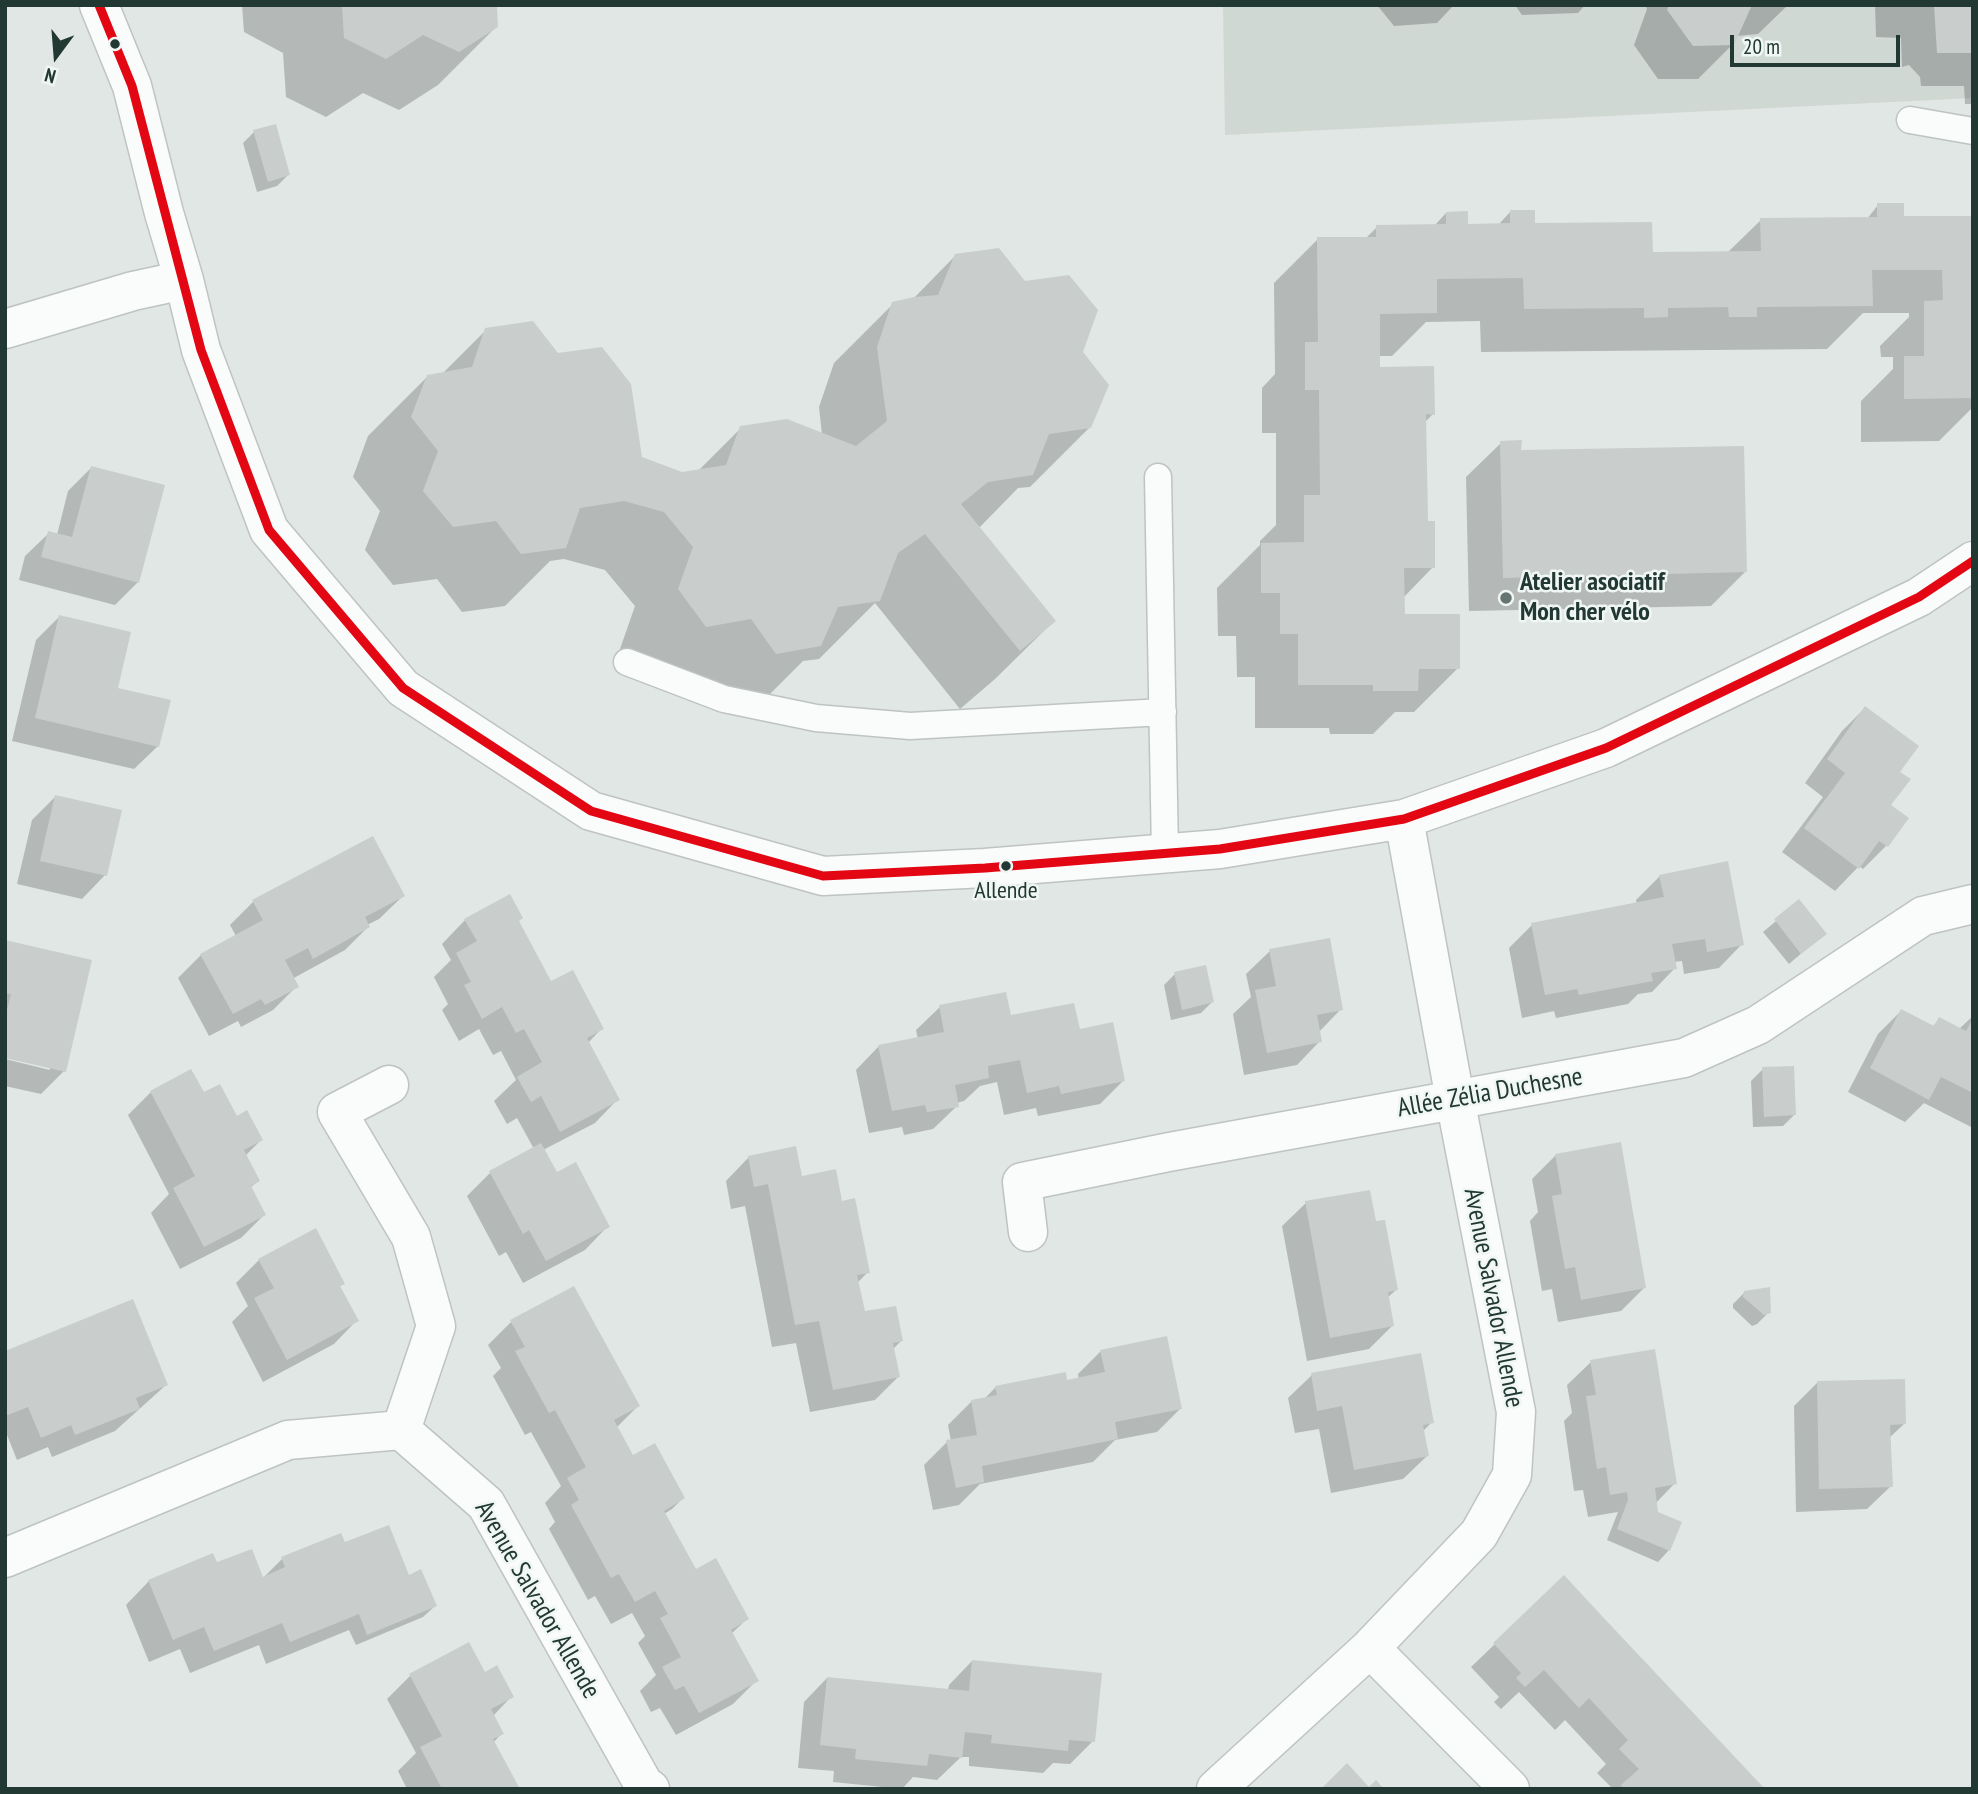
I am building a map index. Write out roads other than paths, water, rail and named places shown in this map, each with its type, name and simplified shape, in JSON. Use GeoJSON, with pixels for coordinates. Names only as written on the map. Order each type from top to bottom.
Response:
{"type":"FeatureCollection","features":[{"type":"Feature","properties":{"kind":"street"},"geometry":{"type":"LineString","coordinates":[[99,5],[132,86],[201,350],[269,530],[403,688],[591,811],[823,876],[985,868],[1220,849],[1404,819],[1606,748],[1919,597],[1973,561]]}},
{"type":"Feature","properties":{"kind":"street"},"geometry":{"type":"LineString","coordinates":[[5,329],[133,290],[184,280]]}},
{"type":"Feature","properties":{"kind":"street","name":"Avenue Salvador Allende"},"geometry":{"type":"LineString","coordinates":[[1216,1789],[1370,1648],[1479,1534],[1512,1475],[1516,1412],[1404,819]]}},
{"type":"Feature","properties":{"kind":"street","name":"Allée Zélia Duchesne"},"geometry":{"type":"LineString","coordinates":[[1028,1232],[1022,1182],[1169,1152],[1684,1058],[1758,1025],[1923,916],[1973,904]]}},
{"type":"Feature","properties":{"kind":"street"},"geometry":{"type":"LineString","coordinates":[[5,1558],[288,1440],[401,1430],[436,1326],[411,1237],[337,1112],[389,1085]]}},
{"type":"Feature","properties":{"kind":"street","name":"Avenue Salvador Allende"},"geometry":{"type":"LineString","coordinates":[[401,1430],[486,1504],[644,1786],[650,1789]]}},
{"type":"Feature","properties":{"kind":"street"},"geometry":{"type":"LineString","coordinates":[[1370,1648],[1510,1789]]}},
{"type":"Feature","properties":{"kind":"lane"},"geometry":{"type":"LineString","coordinates":[[1910,120],[1973,131]]}},
{"type":"Feature","properties":{"kind":"lane"},"geometry":{"type":"LineString","coordinates":[[1158,477],[1166,853]]}},
{"type":"Feature","properties":{"kind":"lane"},"geometry":{"type":"LineString","coordinates":[[627,662],[724,699],[816,718],[910,726],[1163,712]]}},
{"type":"Feature","properties":{"kind":"place","name":"Atelier asociatif Mon cher vélo"},"geometry":{"type":"Point","coordinates":[1506,598]}},
{"type":"Feature","properties":{"kind":"place","name":"Allende"},"geometry":{"type":"Point","coordinates":[1006,866]}}]}
